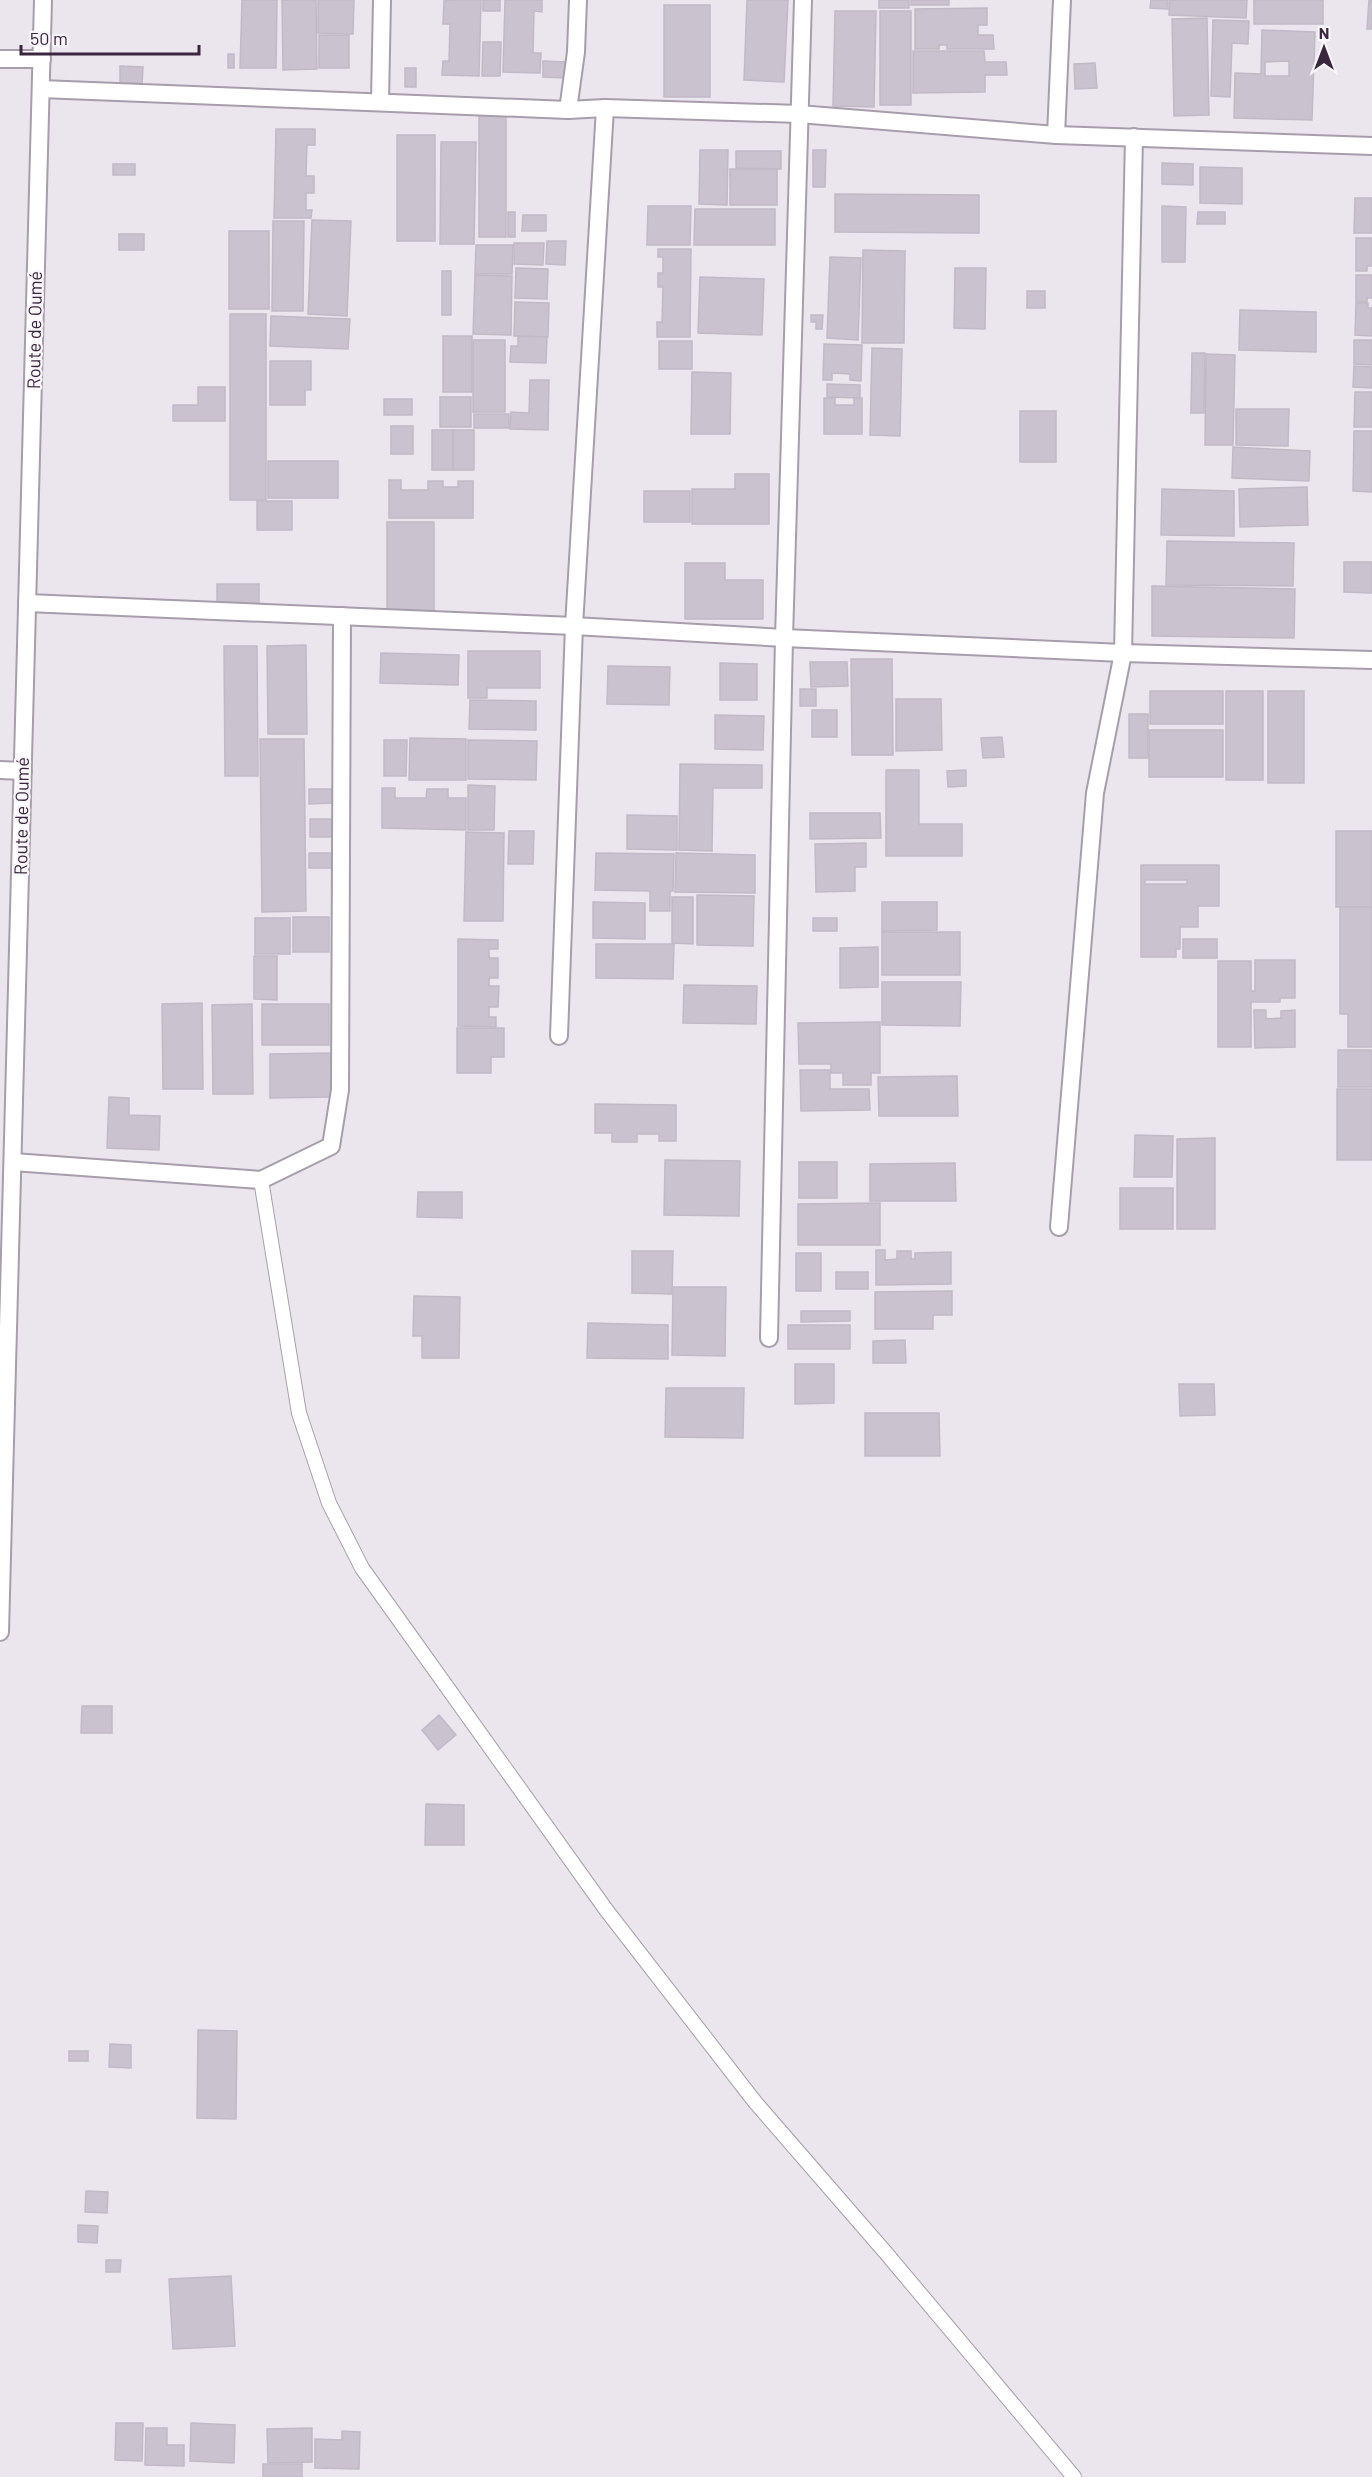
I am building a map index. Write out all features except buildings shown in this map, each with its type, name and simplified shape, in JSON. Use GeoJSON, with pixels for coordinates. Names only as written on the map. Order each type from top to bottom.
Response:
{"type":"FeatureCollection","features":[{"type":"Feature","properties":{"kind":"street","name":"Route de Oumé"},"geometry":{"type":"LineString","coordinates":[[0,1632],[43,0]]}},
{"type":"Feature","properties":{"kind":"street"},"geometry":{"type":"LineString","coordinates":[[380,101],[382,0]]}},
{"type":"Feature","properties":{"kind":"street"},"geometry":{"type":"LineString","coordinates":[[568,110],[576,52],[578,0]]}},
{"type":"Feature","properties":{"kind":"street"},"geometry":{"type":"LineString","coordinates":[[769,1338],[784,638],[803,0]]}},
{"type":"Feature","properties":{"kind":"street"},"geometry":{"type":"LineString","coordinates":[[1056,135],[1062,0]]}},
{"type":"Feature","properties":{"kind":"street"},"geometry":{"type":"LineString","coordinates":[[0,59],[42,59]]}},
{"type":"Feature","properties":{"kind":"street"},"geometry":{"type":"LineString","coordinates":[[41,89],[568,110],[604,108],[799,114],[1056,135],[1372,146]]}},
{"type":"Feature","properties":{"kind":"street"},"geometry":{"type":"LineString","coordinates":[[559,1036],[574,626],[604,108]]}},
{"type":"Feature","properties":{"kind":"street"},"geometry":{"type":"LineString","coordinates":[[1059,1227],[1095,793],[1123,652],[1134,136]]}},
{"type":"Feature","properties":{"kind":"street"},"geometry":{"type":"LineString","coordinates":[[27,603],[574,626],[784,638],[1372,660]]}},
{"type":"Feature","properties":{"kind":"street"},"geometry":{"type":"LineString","coordinates":[[13,1162],[261,1180],[331,1146],[340,1090],[342,616]]}},
{"type":"Feature","properties":{"kind":"street"},"geometry":{"type":"LineString","coordinates":[[0,771],[22,771]]}},
{"type":"Feature","properties":{"kind":"lane"},"geometry":{"type":"LineString","coordinates":[[261,1180],[299,1413],[329,1503],[362,1568],[606,1911],[748,2093],[1074,2477]]}}]}
